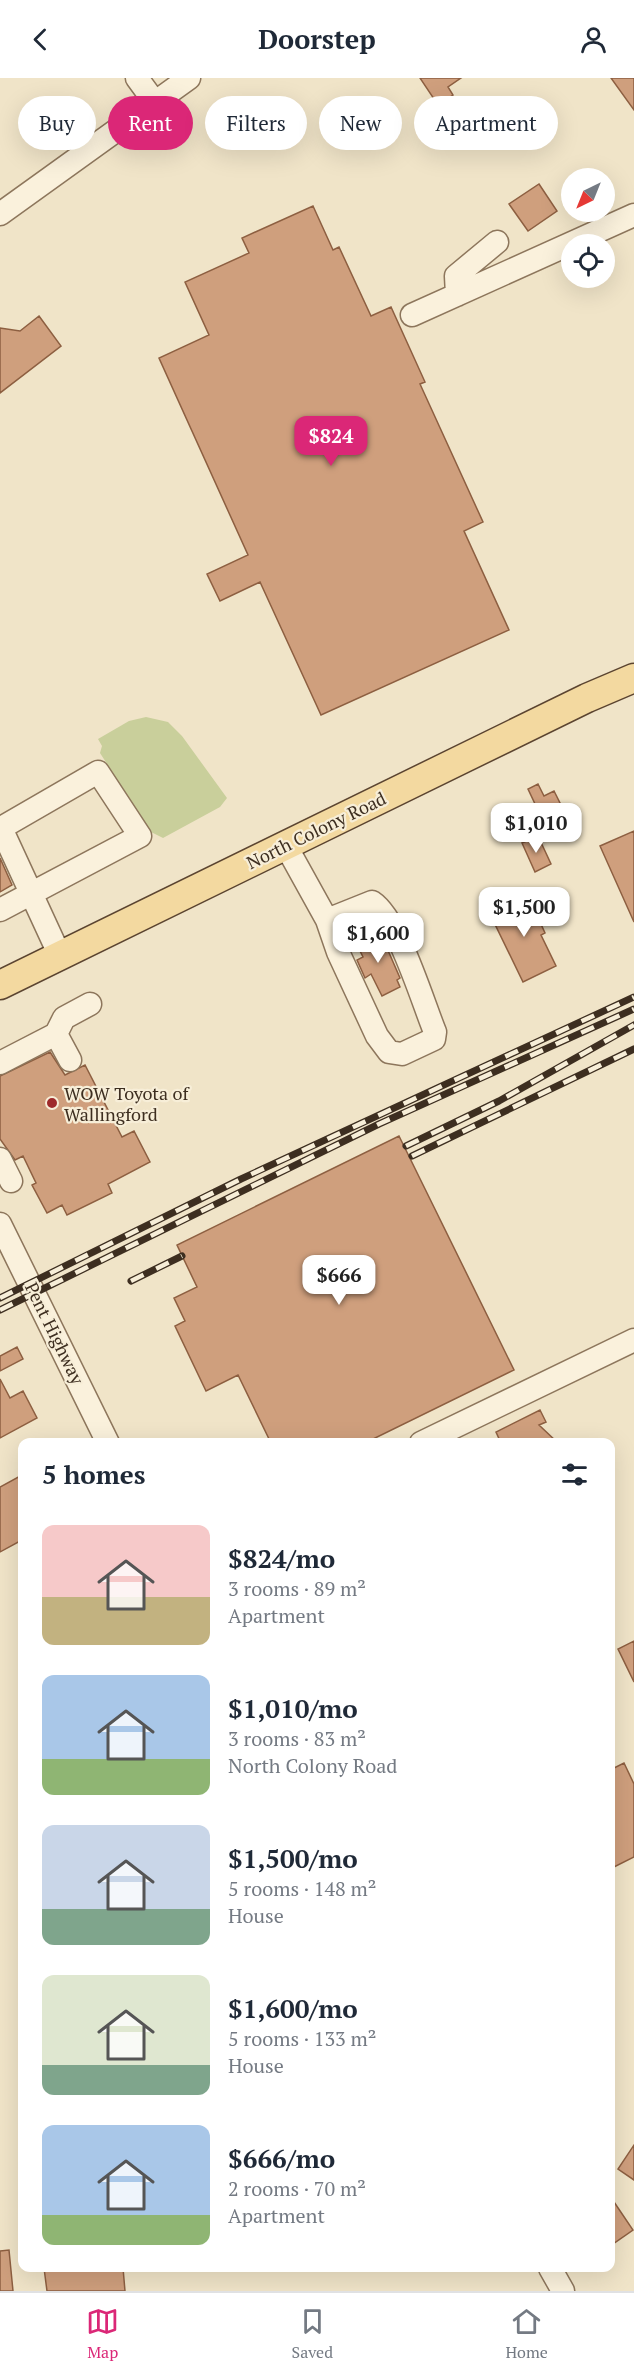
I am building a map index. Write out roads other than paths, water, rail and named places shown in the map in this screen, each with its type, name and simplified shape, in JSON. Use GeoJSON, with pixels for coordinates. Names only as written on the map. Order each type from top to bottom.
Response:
{"type":"FeatureCollection","features":[{"type":"Feature","properties":{"kind":"main road","name":"North Colony Road"},"geometry":{"type":"LineString","coordinates":[[0,985],[587,698],[634,678]]}},
{"type":"Feature","properties":{"kind":"street"},"geometry":{"type":"LineString","coordinates":[[136,78],[150,96]]}},
{"type":"Feature","properties":{"kind":"street"},"geometry":{"type":"LineString","coordinates":[[166,96],[189,78]]}},
{"type":"Feature","properties":{"kind":"street"},"geometry":{"type":"LineString","coordinates":[[0,214],[108,138]]}},
{"type":"Feature","properties":{"kind":"street"},"geometry":{"type":"LineString","coordinates":[[412,315],[634,215]]}},
{"type":"Feature","properties":{"kind":"street"},"geometry":{"type":"LineString","coordinates":[[457,295],[456,276],[496,242]]}},
{"type":"Feature","properties":{"kind":"street"},"geometry":{"type":"LineString","coordinates":[[0,910],[33,893],[140,836],[98,772],[1,828],[33,893],[60,956]]}},
{"type":"Feature","properties":{"kind":"street"},"geometry":{"type":"LineString","coordinates":[[286,846],[327,920],[377,1036],[389,1052],[402,1054],[434,1039],[435,1032],[392,926],[382,908],[372,902],[327,920]]}},
{"type":"Feature","properties":{"kind":"street"},"geometry":{"type":"LineString","coordinates":[[0,1063],[56,1034],[64,1018],[90,1004]]}},
{"type":"Feature","properties":{"kind":"street"},"geometry":{"type":"LineString","coordinates":[[56,1034],[70,1060]]}},
{"type":"Feature","properties":{"kind":"street"},"geometry":{"type":"LineString","coordinates":[[0,1159],[11,1181]]}},
{"type":"Feature","properties":{"kind":"street","name":"Pent Highway"},"geometry":{"type":"LineString","coordinates":[[0,1224],[106,1438]]}},
{"type":"Feature","properties":{"kind":"street"},"geometry":{"type":"LineString","coordinates":[[431,1438],[634,1340]]}},
{"type":"Feature","properties":{"kind":"street"},"geometry":{"type":"LineString","coordinates":[[552,2272],[563,2291]]}},
{"type":"Feature","properties":{"kind":"railway"},"geometry":{"type":"LineString","coordinates":[[0,1298],[241,1179],[634,997]]}},
{"type":"Feature","properties":{"kind":"railway"},"geometry":{"type":"LineString","coordinates":[[0,1310],[379,1124],[634,1009]]}},
{"type":"Feature","properties":{"kind":"railway"},"geometry":{"type":"LineString","coordinates":[[406,1146],[499,1101],[634,1025]]}},
{"type":"Feature","properties":{"kind":"railway"},"geometry":{"type":"LineString","coordinates":[[412,1156],[634,1049]]}},
{"type":"Feature","properties":{"kind":"railway"},"geometry":{"type":"LineString","coordinates":[[131,1281],[182,1256]]}},
{"type":"Feature","properties":{"kind":"place","name":"WOW Toyota of Wallingford"},"geometry":{"type":"Point","coordinates":[52,1103]}}]}
